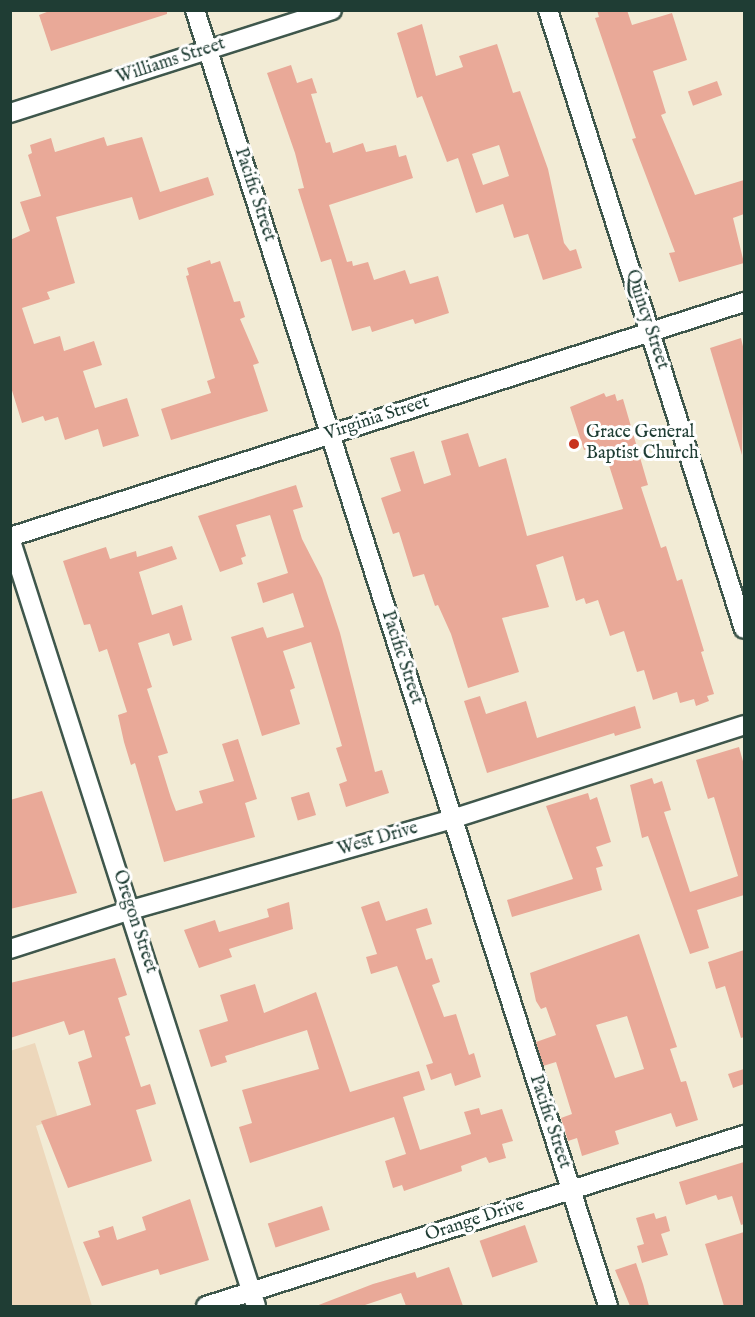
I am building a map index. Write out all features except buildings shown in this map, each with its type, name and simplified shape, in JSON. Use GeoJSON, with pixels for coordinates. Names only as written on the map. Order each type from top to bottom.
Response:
{"type":"FeatureCollection","features":[{"type":"Feature","properties":{"kind":"street","name":"Pacific Street"},"geometry":{"type":"LineString","coordinates":[[195,10],[608,1306]]}},
{"type":"Feature","properties":{"kind":"street","name":"Williams Street"},"geometry":{"type":"LineString","coordinates":[[10,113],[332,10]]}},
{"type":"Feature","properties":{"kind":"street","name":"Quincy Street"},"geometry":{"type":"LineString","coordinates":[[548,10],[744,629]]}},
{"type":"Feature","properties":{"kind":"street","name":"Virginia Street"},"geometry":{"type":"LineString","coordinates":[[10,537],[744,302]]}},
{"type":"Feature","properties":{"kind":"street","name":"Oregon Street"},"geometry":{"type":"LineString","coordinates":[[10,537],[254,1300]]}},
{"type":"Feature","properties":{"kind":"street","name":"West Drive"},"geometry":{"type":"LineString","coordinates":[[10,949],[131,910],[452,819],[744,725]]}},
{"type":"Feature","properties":{"kind":"street","name":"Orange Drive"},"geometry":{"type":"LineString","coordinates":[[206,1306],[254,1300],[571,1191],[744,1135]]}},
{"type":"Feature","properties":{"kind":"shaded area"},"geometry":{"type":"Polygon","coordinates":[[[35,1043],[58,1118],[36,1126],[92,1306],[11,1306],[10,1051],[35,1043]]]}},
{"type":"Feature","properties":{"kind":"place","name":"Grace General Baptist Church"},"geometry":{"type":"Point","coordinates":[574,444]}}]}
